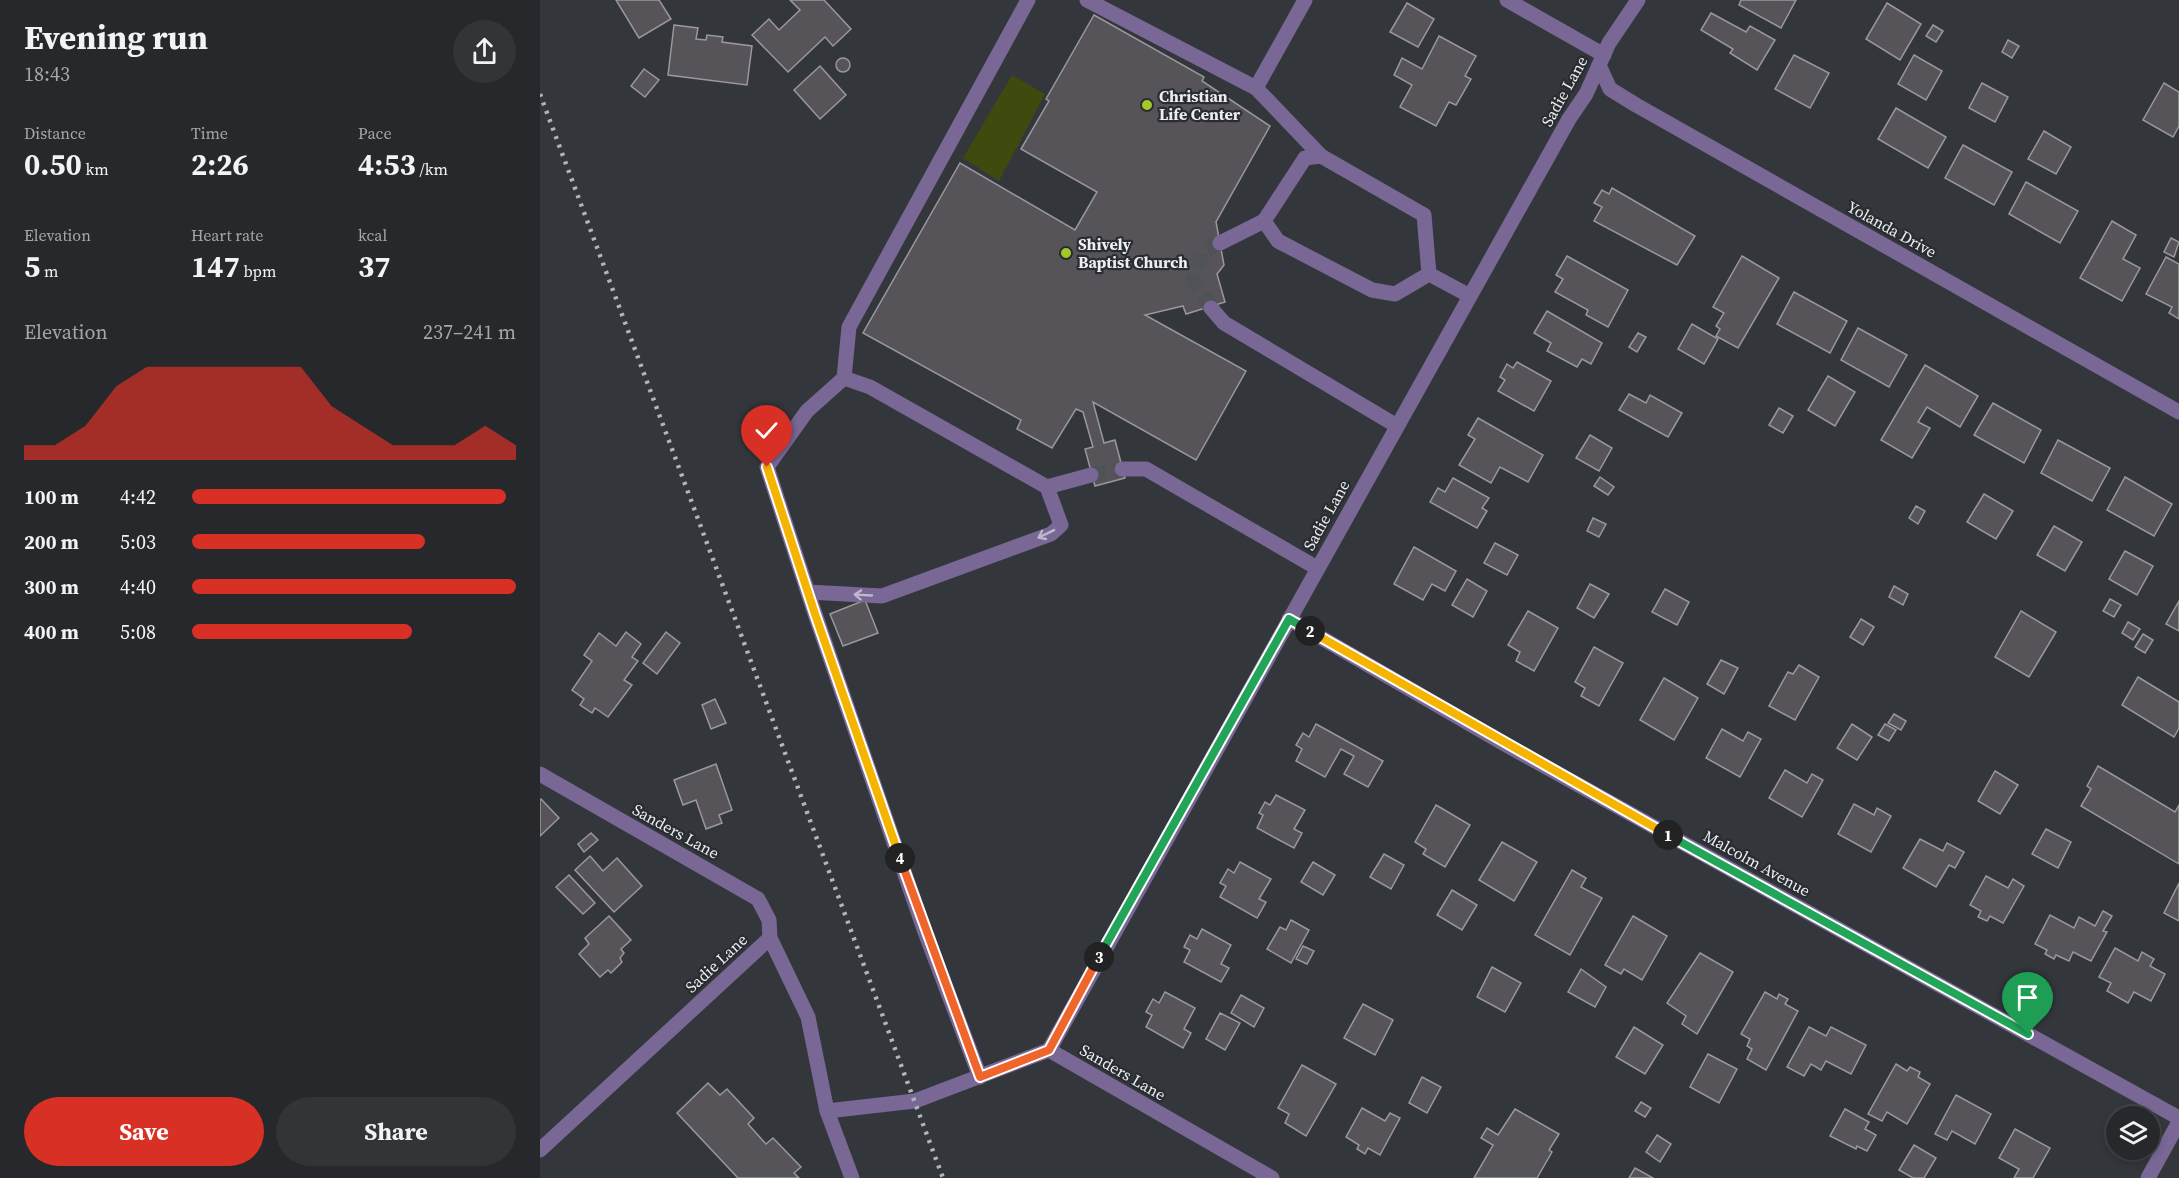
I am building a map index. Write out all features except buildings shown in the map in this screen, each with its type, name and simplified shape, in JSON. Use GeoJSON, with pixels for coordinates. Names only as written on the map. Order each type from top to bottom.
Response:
{"type":"FeatureCollection","features":[{"type":"Feature","properties":{"kind":"street"},"geometry":{"type":"LineString","coordinates":[[980,1077],[925,932],[767,467],[807,411],[844,378],[849,327],[1028,0]]}},
{"type":"Feature","properties":{"kind":"street"},"geometry":{"type":"LineString","coordinates":[[1087,0],[1256,88],[1321,156],[1424,215],[1429,274]]}},
{"type":"Feature","properties":{"kind":"street"},"geometry":{"type":"LineString","coordinates":[[1256,88],[1305,0]]}},
{"type":"Feature","properties":{"kind":"street"},"geometry":{"type":"LineString","coordinates":[[1507,0],[1602,60]]}},
{"type":"Feature","properties":{"kind":"street","name":"Sadie Lane"},"geometry":{"type":"LineString","coordinates":[[1049,1050],[1317,568],[1586,94],[1602,60],[1638,0]]}},
{"type":"Feature","properties":{"kind":"street","name":"Yolanda Drive"},"geometry":{"type":"LineString","coordinates":[[1602,60],[1610,89],[1636,105],[2179,412]]}},
{"type":"Feature","properties":{"kind":"street"},"geometry":{"type":"LineString","coordinates":[[1220,243],[1264,221],[1305,158],[1321,156]]}},
{"type":"Feature","properties":{"kind":"street"},"geometry":{"type":"LineString","coordinates":[[1264,221],[1278,241],[1372,290],[1395,294],[1429,274]]}},
{"type":"Feature","properties":{"kind":"street"},"geometry":{"type":"LineString","coordinates":[[1429,274],[1470,296]]}},
{"type":"Feature","properties":{"kind":"street"},"geometry":{"type":"LineString","coordinates":[[1211,308],[1224,323],[1397,426]]}},
{"type":"Feature","properties":{"kind":"street"},"geometry":{"type":"LineString","coordinates":[[808,592],[882,596],[1050,534],[1061,525],[1047,487],[870,387],[844,378]]}},
{"type":"Feature","properties":{"kind":"street"},"geometry":{"type":"LineString","coordinates":[[1122,469],[1146,469],[1317,568]]}},
{"type":"Feature","properties":{"kind":"street"},"geometry":{"type":"LineString","coordinates":[[1047,487],[1091,475]]}},
{"type":"Feature","properties":{"kind":"street","name":"Malcolm Avenue"},"geometry":{"type":"LineString","coordinates":[[1289,619],[1511,748],[2179,1120]]}},
{"type":"Feature","properties":{"kind":"street","name":"Sanders Lane"},"geometry":{"type":"LineString","coordinates":[[540,774],[752,894],[758,899],[769,920],[770,938]]}},
{"type":"Feature","properties":{"kind":"street","name":"Sadie Lane"},"geometry":{"type":"LineString","coordinates":[[540,1150],[770,938],[808,1017],[827,1111],[852,1178]]}},
{"type":"Feature","properties":{"kind":"street"},"geometry":{"type":"LineString","coordinates":[[827,1111],[915,1101],[1049,1050]]}},
{"type":"Feature","properties":{"kind":"street","name":"Sanders Lane"},"geometry":{"type":"LineString","coordinates":[[1049,1050],[1272,1178]]}},
{"type":"Feature","properties":{"kind":"street"},"geometry":{"type":"LineString","coordinates":[[2148,1178],[2179,1120]]}},
{"type":"Feature","properties":{"kind":"green space"},"geometry":{"type":"Polygon","coordinates":[[[1012,75],[1045,94],[999,181],[963,158],[1012,75]]]}},
{"type":"Feature","properties":{"kind":"tunnel"},"geometry":{"type":"LineString","coordinates":[[1211,308],[1193,279],[1202,251],[1220,243]]}},
{"type":"Feature","properties":{"kind":"tunnel"},"geometry":{"type":"LineString","coordinates":[[1091,475],[1122,469]]}},
{"type":"Feature","properties":{"kind":"railway"},"geometry":{"type":"LineString","coordinates":[[540,94],[943,1178]]}},
{"type":"Feature","properties":{"kind":"place","name":"Christian Life Center"},"geometry":{"type":"Point","coordinates":[1147,105]}},
{"type":"Feature","properties":{"kind":"place","name":"Shively Baptist Church"},"geometry":{"type":"Point","coordinates":[1066,253]}},
{"type":"Feature","properties":{"kind":"route"},"geometry":{"type":"LineString","coordinates":[[767,467],[815,614],[925,932],[980,1077],[1049,1050],[1289,619],[1501,742],[2028,1034]]}}]}
